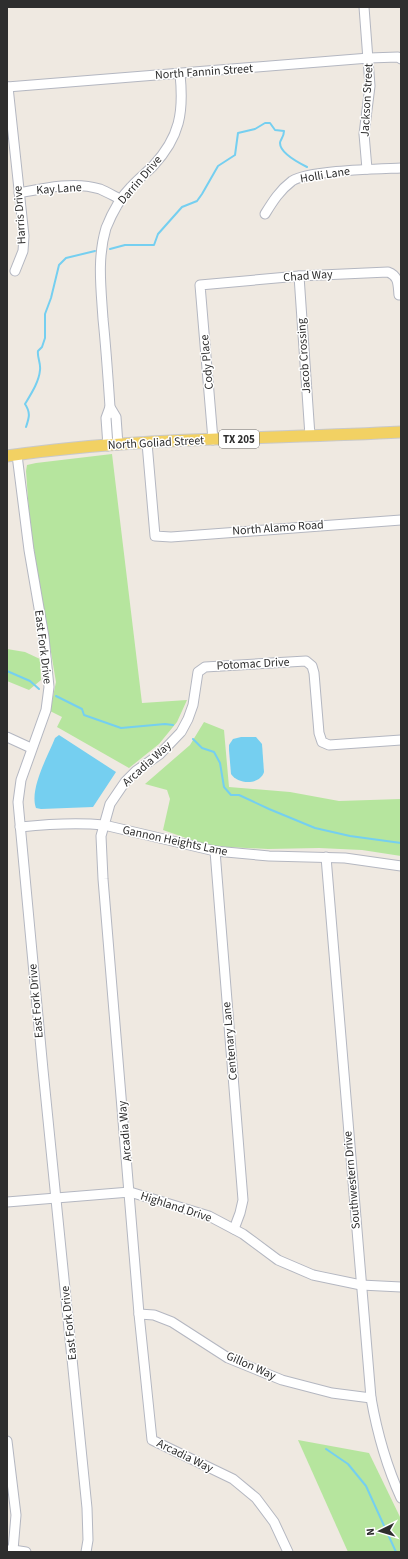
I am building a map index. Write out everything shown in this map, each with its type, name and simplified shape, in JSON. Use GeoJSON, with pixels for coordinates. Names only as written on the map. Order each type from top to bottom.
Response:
{"type":"FeatureCollection","features":[{"type":"Feature","properties":{"kind":"main road","name":"North Goliad Street"},"geometry":{"type":"LineString","coordinates":[[12,455],[113,445],[401,432]]}},
{"type":"Feature","properties":{"kind":"street","name":"Jackson Street"},"geometry":{"type":"LineString","coordinates":[[364,7],[369,58],[369,101],[364,134],[367,169]]}},
{"type":"Feature","properties":{"kind":"street","name":"North Fannin Street"},"geometry":{"type":"LineString","coordinates":[[8,87],[369,58],[398,57],[401,59]]}},
{"type":"Feature","properties":{"kind":"street","name":"Darrin Drive"},"geometry":{"type":"LineString","coordinates":[[113,445],[116,417],[110,407],[100,262],[106,230],[120,199],[131,186],[154,165],[171,142],[179,123],[182,108],[180,74]]}},
{"type":"Feature","properties":{"kind":"street","name":"Harris Drive"},"geometry":{"type":"LineString","coordinates":[[8,87],[24,236],[23,252],[15,270]]}},
{"type":"Feature","properties":{"kind":"street","name":"Holli Lane"},"geometry":{"type":"LineString","coordinates":[[265,214],[275,198],[294,180],[308,176],[367,169],[401,168]]}},
{"type":"Feature","properties":{"kind":"street","name":"Kay Lane"},"geometry":{"type":"LineString","coordinates":[[19,193],[36,189],[76,186],[101,190],[120,199]]}},
{"type":"Feature","properties":{"kind":"street","name":"Chad Way"},"geometry":{"type":"LineString","coordinates":[[200,285],[299,276],[388,272],[395,275],[399,295]]}},
{"type":"Feature","properties":{"kind":"street","name":"Jacob Crossing"},"geometry":{"type":"LineString","coordinates":[[299,276],[310,436]]}},
{"type":"Feature","properties":{"kind":"street","name":"Cody Place"},"geometry":{"type":"LineString","coordinates":[[200,285],[213,440]]}},
{"type":"Feature","properties":{"kind":"street","name":"North Alamo Road"},"geometry":{"type":"LineString","coordinates":[[147,443],[155,536],[171,537],[401,520]]}},
{"type":"Feature","properties":{"kind":"street","name":"East Fork Drive"},"geometry":{"type":"LineString","coordinates":[[12,455],[44,637],[49,688],[46,710],[20,780],[18,802],[87,1508],[88,1540],[86,1552]]}},
{"type":"Feature","properties":{"kind":"street","name":"Potomac Drive"},"geometry":{"type":"LineString","coordinates":[[198,672],[201,669],[210,666],[302,661],[309,664],[314,673],[319,734],[322,742],[329,745],[401,740]]}},
{"type":"Feature","properties":{"kind":"street","name":"Arcadia Way"},"geometry":{"type":"LineString","coordinates":[[198,672],[193,705],[181,732],[160,754],[136,771],[125,782],[110,804],[101,836],[101,854],[139,1314],[152,1440],[233,1479],[256,1498],[274,1522],[288,1552]]}},
{"type":"Feature","properties":{"kind":"street"},"geometry":{"type":"LineString","coordinates":[[7,737],[31,748]]}},
{"type":"Feature","properties":{"kind":"street","name":"Gannon Heights Lane"},"geometry":{"type":"LineString","coordinates":[[20,827],[69,823],[104,825],[215,851],[269,856],[354,859],[401,866]]}},
{"type":"Feature","properties":{"kind":"street","name":"Centenary Lane"},"geometry":{"type":"LineString","coordinates":[[215,851],[243,1200],[234,1229]]}},
{"type":"Feature","properties":{"kind":"street","name":"Southwestern Drive"},"geometry":{"type":"LineString","coordinates":[[326,857],[371,1398],[379,1439],[391,1475],[401,1498]]}},
{"type":"Feature","properties":{"kind":"street","name":"Highland Drive"},"geometry":{"type":"LineString","coordinates":[[7,1202],[130,1192],[209,1216],[243,1234],[278,1260],[313,1275],[361,1285],[401,1287]]}},
{"type":"Feature","properties":{"kind":"street","name":"Gillon Way"},"geometry":{"type":"LineString","coordinates":[[139,1314],[154,1315],[172,1322],[228,1358],[282,1380],[332,1393],[371,1398]]}},
{"type":"Feature","properties":{"kind":"street"},"geometry":{"type":"LineString","coordinates":[[7,1442],[16,1515],[10,1550],[26,1552]]}},
{"type":"Feature","properties":{"kind":"green space"},"geometry":{"type":"Polygon","coordinates":[[[112,454],[142,703],[187,700],[177,722],[159,744],[129,768],[57,727],[62,717],[50,711],[56,682],[30,527],[26,471],[27,465],[36,463],[112,454]]]}},
{"type":"Feature","properties":{"kind":"green space"},"geometry":{"type":"Polygon","coordinates":[[[7,649],[25,652],[40,659],[41,680],[29,690],[7,681],[7,649]]]}},
{"type":"Feature","properties":{"kind":"green space"},"geometry":{"type":"Polygon","coordinates":[[[204,722],[224,730],[229,787],[290,792],[339,801],[401,799],[401,856],[362,850],[319,848],[268,849],[209,846],[163,830],[170,799],[167,790],[145,784],[190,745],[204,722]]]}},
{"type":"Feature","properties":{"kind":"green space"},"geometry":{"type":"Polygon","coordinates":[[[298,1440],[369,1453],[401,1519],[401,1552],[348,1552],[298,1440]]]}},
{"type":"Feature","properties":{"kind":"water"},"geometry":{"type":"Polygon","coordinates":[[[59,735],[116,772],[93,807],[36,808],[35,792],[37,782],[55,738],[59,735]]]}},
{"type":"Feature","properties":{"kind":"water"},"geometry":{"type":"Polygon","coordinates":[[[241,737],[256,737],[262,744],[264,772],[262,776],[254,781],[243,782],[234,778],[231,774],[229,745],[233,739],[241,737]]]}},
{"type":"Feature","properties":{"kind":"waterway"},"geometry":{"type":"LineString","coordinates":[[110,249],[125,245],[154,245],[158,234],[182,207],[197,201],[218,166],[235,155],[238,133],[255,129],[265,123],[270,123],[275,130],[284,131],[280,143],[286,154],[307,167]]}},
{"type":"Feature","properties":{"kind":"waterway"},"geometry":{"type":"LineString","coordinates":[[26,427],[29,416],[25,404],[38,379],[40,367],[38,351],[42,347],[45,338],[45,314],[51,298],[59,265],[66,258],[95,251]]}},
{"type":"Feature","properties":{"kind":"waterway"},"geometry":{"type":"LineString","coordinates":[[7,671],[30,681],[39,689]]}},
{"type":"Feature","properties":{"kind":"waterway"},"geometry":{"type":"LineString","coordinates":[[56,696],[82,709],[84,715],[121,728],[165,724],[173,725]]}},
{"type":"Feature","properties":{"kind":"waterway"},"geometry":{"type":"LineString","coordinates":[[193,739],[202,748],[214,752],[220,763],[224,787],[231,795],[239,795],[315,828],[350,836],[401,843]]}},
{"type":"Feature","properties":{"kind":"waterway"},"geometry":{"type":"LineString","coordinates":[[326,1449],[348,1464],[366,1486],[396,1552]]}}]}
